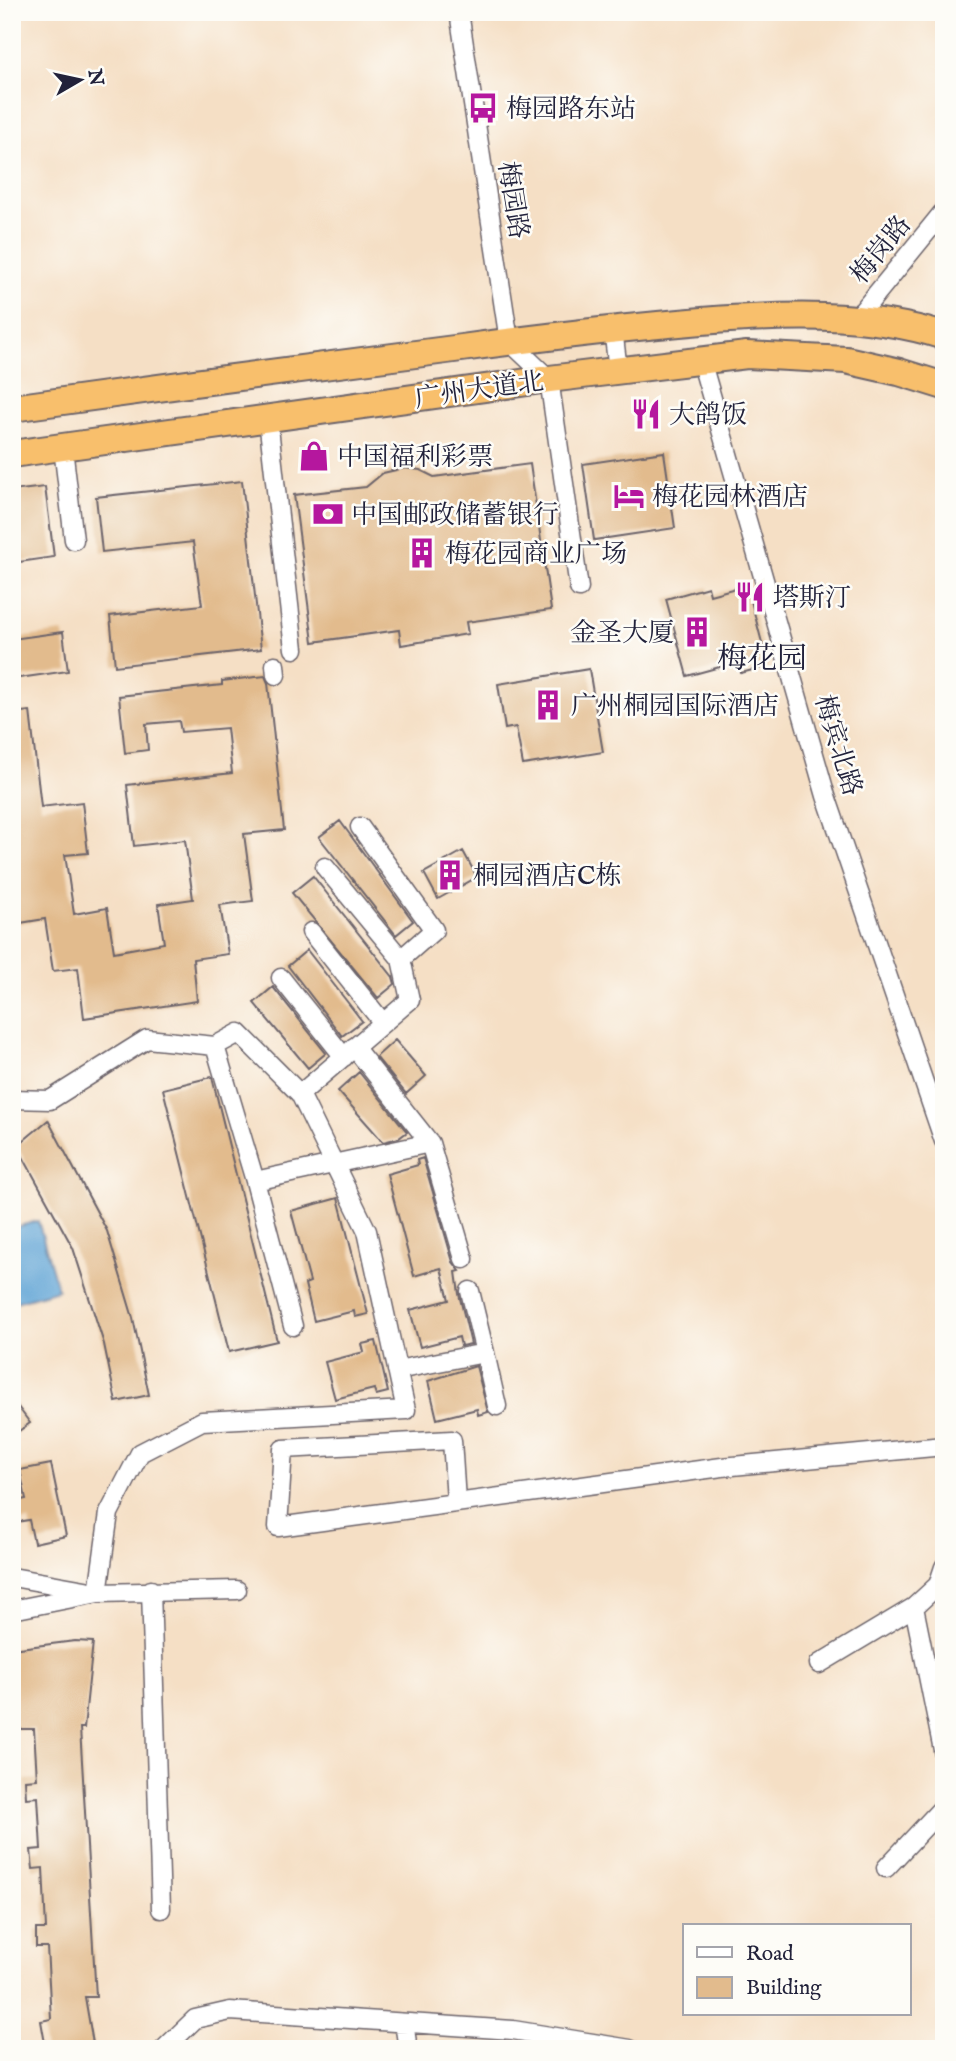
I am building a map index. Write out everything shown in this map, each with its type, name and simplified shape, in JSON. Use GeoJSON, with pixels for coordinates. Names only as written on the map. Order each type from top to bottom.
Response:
{"type":"FeatureCollection","features":[{"type":"Feature","properties":{"kind":"highway","name":"广州大道北"},"geometry":{"type":"LineString","coordinates":[[12,408],[509,341],[768,316],[856,319],[944,336]]}},
{"type":"Feature","properties":{"kind":"highway","name":"广州大道北"},"geometry":{"type":"LineString","coordinates":[[12,454],[549,379],[747,355],[819,356],[873,365],[944,386]]}},
{"type":"Feature","properties":{"kind":"street","name":"梅园路"},"geometry":{"type":"LineString","coordinates":[[459,12],[509,341]]}},
{"type":"Feature","properties":{"kind":"street","name":"梅岗路"},"geometry":{"type":"LineString","coordinates":[[856,319],[944,211]]}},
{"type":"Feature","properties":{"kind":"street"},"geometry":{"type":"LineString","coordinates":[[613,329],[618,370]]}},
{"type":"Feature","properties":{"kind":"street"},"geometry":{"type":"LineString","coordinates":[[509,341],[549,379],[579,588]]}},
{"type":"Feature","properties":{"kind":"street","name":"梅宾北路"},"geometry":{"type":"LineString","coordinates":[[701,359],[826,796],[944,1141]]}},
{"type":"Feature","properties":{"kind":"street"},"geometry":{"type":"LineString","coordinates":[[268,419],[294,649]]}},
{"type":"Feature","properties":{"kind":"street"},"geometry":{"type":"LineString","coordinates":[[63,447],[74,540]]}},
{"type":"Feature","properties":{"kind":"street"},"geometry":{"type":"LineString","coordinates":[[360,827],[434,930],[401,959]]}},
{"type":"Feature","properties":{"kind":"street"},"geometry":{"type":"LineString","coordinates":[[300,1094],[410,1000],[401,959],[325,867]]}},
{"type":"Feature","properties":{"kind":"street"},"geometry":{"type":"LineString","coordinates":[[311,932],[383,1023]]}},
{"type":"Feature","properties":{"kind":"street"},"geometry":{"type":"LineString","coordinates":[[281,978],[430,1143],[464,1259]]}},
{"type":"Feature","properties":{"kind":"street"},"geometry":{"type":"LineString","coordinates":[[12,1099],[50,1100],[147,1039],[215,1046],[239,1032],[300,1094],[367,1231],[406,1410],[202,1421],[139,1452],[109,1513],[98,1593]]}},
{"type":"Feature","properties":{"kind":"street"},"geometry":{"type":"LineString","coordinates":[[215,1046],[255,1181],[293,1326]]}},
{"type":"Feature","properties":{"kind":"street"},"geometry":{"type":"LineString","coordinates":[[255,1181],[430,1143]]}},
{"type":"Feature","properties":{"kind":"street"},"geometry":{"type":"LineString","coordinates":[[470,1291],[497,1406]]}},
{"type":"Feature","properties":{"kind":"street"},"geometry":{"type":"LineString","coordinates":[[397,1370],[485,1353]]}},
{"type":"Feature","properties":{"kind":"street"},"geometry":{"type":"LineString","coordinates":[[456,1501],[452,1440],[283,1449],[278,1527],[722,1467],[944,1446]]}},
{"type":"Feature","properties":{"kind":"street"},"geometry":{"type":"LineString","coordinates":[[819,1664],[914,1607],[938,1585],[944,1567]]}},
{"type":"Feature","properties":{"kind":"street"},"geometry":{"type":"LineString","coordinates":[[12,1577],[98,1593]]}},
{"type":"Feature","properties":{"kind":"street"},"geometry":{"type":"LineString","coordinates":[[12,1610],[98,1593],[237,1590]]}},
{"type":"Feature","properties":{"kind":"street"},"geometry":{"type":"LineString","coordinates":[[151,1591],[161,1909]]}},
{"type":"Feature","properties":{"kind":"street"},"geometry":{"type":"LineString","coordinates":[[914,1607],[944,1755]]}},
{"type":"Feature","properties":{"kind":"street"},"geometry":{"type":"LineString","coordinates":[[886,1868],[944,1806]]}},
{"type":"Feature","properties":{"kind":"street"},"geometry":{"type":"LineString","coordinates":[[164,2049],[195,2019],[230,2011],[513,2030],[630,2049]]}},
{"type":"Feature","properties":{"kind":"street"},"geometry":{"type":"LineString","coordinates":[[404,2023],[408,2049]]}},
{"type":"Feature","properties":{"kind":"water"},"geometry":{"type":"Polygon","coordinates":[[[38,1221],[58,1290],[12,1303],[12,1228],[38,1221]]]}},
{"type":"Feature","properties":{"kind":"building","name":"梅花园林酒店"},"geometry":{"type":"Polygon","coordinates":[[[664,452],[675,528],[594,540],[583,464],[664,452]]]}},
{"type":"Feature","properties":{"kind":"building","name":"梅花园商业广场"},"geometry":{"type":"Polygon","coordinates":[[[530,464],[551,610],[466,622],[468,634],[401,645],[399,630],[313,642],[294,495],[366,487],[383,473],[405,468],[420,470],[434,477],[530,464]]]}},
{"type":"Feature","properties":{"kind":"building"},"geometry":{"type":"Polygon","coordinates":[[[242,481],[261,649],[115,666],[110,616],[202,605],[193,542],[102,552],[96,497],[242,481]]]}},
{"type":"Feature","properties":{"kind":"building"},"geometry":{"type":"Polygon","coordinates":[[[45,487],[54,557],[12,563],[12,491],[45,487]]]}},
{"type":"Feature","properties":{"kind":"building"},"geometry":{"type":"Polygon","coordinates":[[[747,585],[768,666],[741,673],[738,662],[687,676],[666,599],[708,587],[710,595],[747,585]]]}},
{"type":"Feature","properties":{"kind":"building"},"geometry":{"type":"Polygon","coordinates":[[[63,632],[68,671],[12,679],[12,639],[63,632]]]}},
{"type":"Feature","properties":{"kind":"building","name":"广州桐园国际酒店"},"geometry":{"type":"Polygon","coordinates":[[[589,669],[603,752],[523,765],[516,727],[505,729],[498,684],[589,669]]]}},
{"type":"Feature","properties":{"kind":"building"},"geometry":{"type":"Polygon","coordinates":[[[265,676],[268,683],[284,830],[244,834],[253,901],[220,905],[228,954],[193,959],[197,1001],[84,1018],[78,968],[53,971],[45,919],[14,924],[12,713],[30,711],[41,807],[82,802],[88,853],[65,855],[74,914],[107,908],[114,952],[164,943],[158,904],[193,899],[185,840],[134,846],[127,785],[232,773],[227,728],[181,732],[179,721],[146,724],[148,750],[125,753],[119,696],[222,685],[222,681],[265,676]]]}},
{"type":"Feature","properties":{"kind":"building"},"geometry":{"type":"Polygon","coordinates":[[[340,821],[413,921],[396,935],[319,837],[340,821]]]}},
{"type":"Feature","properties":{"kind":"building","name":"桐园酒店C栋"},"geometry":{"type":"Polygon","coordinates":[[[463,851],[477,877],[438,899],[424,873],[463,851]]]}},
{"type":"Feature","properties":{"kind":"building"},"geometry":{"type":"Polygon","coordinates":[[[313,876],[393,977],[395,984],[378,998],[292,893],[313,876]]]}},
{"type":"Feature","properties":{"kind":"building"},"geometry":{"type":"Polygon","coordinates":[[[307,950],[362,1021],[342,1036],[288,966],[307,950]]]}},
{"type":"Feature","properties":{"kind":"building"},"geometry":{"type":"Polygon","coordinates":[[[273,987],[326,1053],[308,1068],[254,1003],[273,987]]]}},
{"type":"Feature","properties":{"kind":"building"},"geometry":{"type":"Polygon","coordinates":[[[395,1040],[426,1076],[406,1094],[376,1057],[395,1040]]]}},
{"type":"Feature","properties":{"kind":"building"},"geometry":{"type":"Polygon","coordinates":[[[359,1072],[407,1132],[399,1138],[383,1142],[338,1091],[359,1072]]]}},
{"type":"Feature","properties":{"kind":"building"},"geometry":{"type":"Polygon","coordinates":[[[212,1077],[277,1341],[229,1352],[163,1089],[212,1077]]]}},
{"type":"Feature","properties":{"kind":"building"},"geometry":{"type":"Polygon","coordinates":[[[48,1120],[107,1231],[133,1318],[149,1395],[116,1402],[104,1344],[73,1248],[17,1146],[48,1120]]]}},
{"type":"Feature","properties":{"kind":"building"},"geometry":{"type":"Polygon","coordinates":[[[423,1158],[453,1262],[460,1271],[456,1272],[459,1294],[471,1344],[461,1346],[459,1337],[420,1347],[410,1310],[449,1300],[441,1268],[414,1276],[387,1174],[418,1165],[417,1160],[423,1158]]]}},
{"type":"Feature","properties":{"kind":"building"},"geometry":{"type":"Polygon","coordinates":[[[338,1198],[368,1314],[355,1317],[354,1311],[314,1321],[305,1284],[310,1282],[291,1211],[338,1198]]]}},
{"type":"Feature","properties":{"kind":"building"},"geometry":{"type":"Polygon","coordinates":[[[376,1341],[388,1392],[376,1395],[374,1389],[335,1399],[325,1362],[364,1352],[362,1344],[376,1341]]]}},
{"type":"Feature","properties":{"kind":"building"},"geometry":{"type":"Polygon","coordinates":[[[476,1366],[488,1412],[478,1415],[477,1409],[437,1419],[428,1381],[476,1366]]]}},
{"type":"Feature","properties":{"kind":"building"},"geometry":{"type":"Polygon","coordinates":[[[12,1399],[30,1423],[12,1436],[12,1399]]]}},
{"type":"Feature","properties":{"kind":"building"},"geometry":{"type":"Polygon","coordinates":[[[51,1464],[66,1536],[34,1543],[29,1520],[16,1522],[12,1502],[26,1499],[20,1470],[51,1464]]]}},
{"type":"Feature","properties":{"kind":"building"},"geometry":{"type":"Polygon","coordinates":[[[75,1641],[93,1642],[84,1728],[80,1728],[96,1997],[85,1997],[94,2049],[46,2049],[41,2021],[51,2019],[47,1947],[36,1947],[36,1929],[46,1929],[43,1868],[33,1869],[31,1850],[41,1849],[38,1797],[26,1798],[25,1780],[37,1779],[34,1729],[12,1729],[12,1649],[75,1641]]]}},
{"type":"Feature","properties":{"kind":"place","name":"梅园路东站"},"geometry":{"type":"Point","coordinates":[483,108]}},
{"type":"Feature","properties":{"kind":"place","name":"大鸽饭"},"geometry":{"type":"Point","coordinates":[646,414]}},
{"type":"Feature","properties":{"kind":"place","name":"中国福利彩票"},"geometry":{"type":"Point","coordinates":[314,456]}},
{"type":"Feature","properties":{"kind":"place","name":"梅花园林酒店"},"geometry":{"type":"Point","coordinates":[629,496]}},
{"type":"Feature","properties":{"kind":"place","name":"中国邮政储蓄银行"},"geometry":{"type":"Point","coordinates":[328,514]}},
{"type":"Feature","properties":{"kind":"place","name":"梅花园商业广场"},"geometry":{"type":"Point","coordinates":[422,553]}},
{"type":"Feature","properties":{"kind":"place","name":"塔斯汀"},"geometry":{"type":"Point","coordinates":[750,597]}},
{"type":"Feature","properties":{"kind":"place","name":"金圣大厦"},"geometry":{"type":"Point","coordinates":[697,632]}},
{"type":"Feature","properties":{"kind":"place","name":"广州桐园国际酒店"},"geometry":{"type":"Point","coordinates":[548,705]}},
{"type":"Feature","properties":{"kind":"place","name":"桐园酒店C栋"},"geometry":{"type":"Point","coordinates":[450,875]}},
{"type":"Feature","properties":{"kind":"district","name":"梅花园"},"geometry":{"type":"Point","coordinates":[762,658]}}]}
